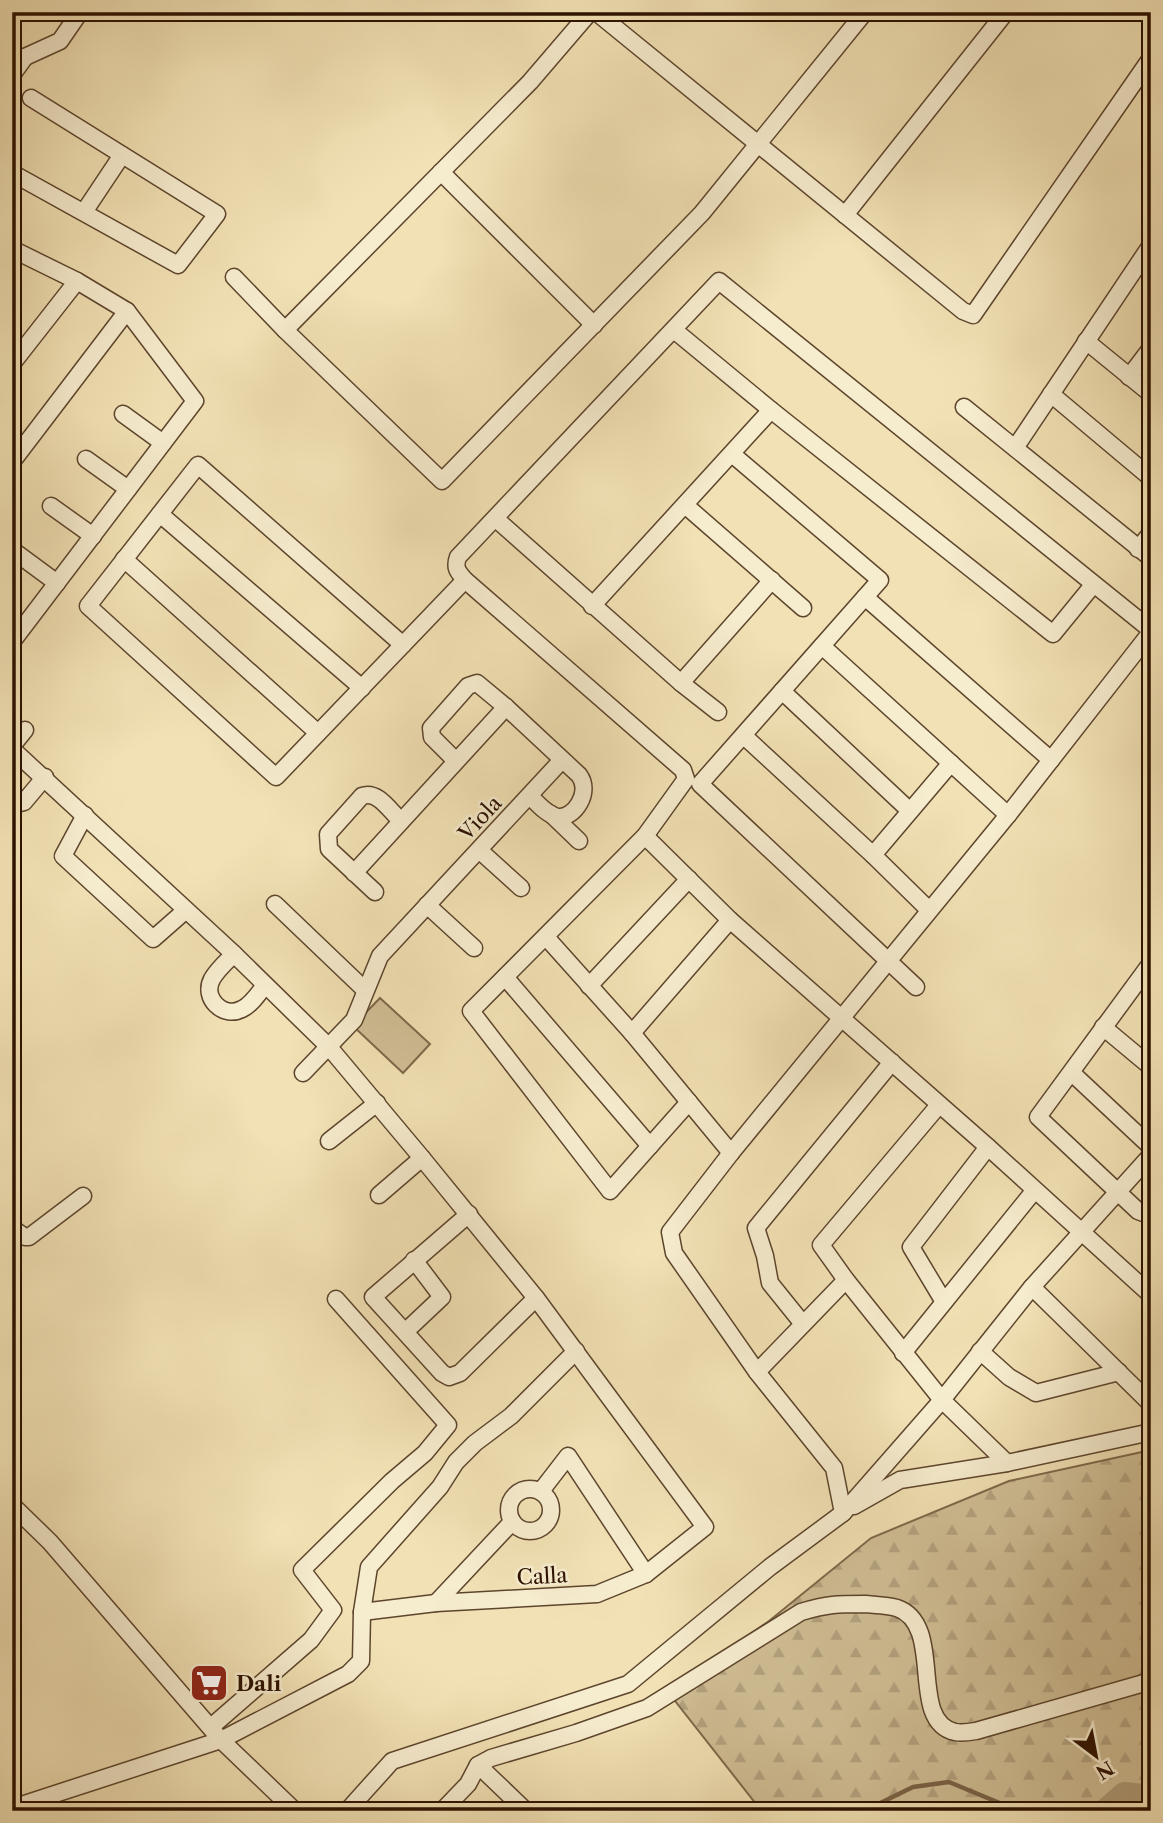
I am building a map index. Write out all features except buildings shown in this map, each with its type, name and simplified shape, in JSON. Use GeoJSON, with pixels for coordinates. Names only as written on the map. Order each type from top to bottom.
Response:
{"type":"FeatureCollection","features":[{"type":"Feature","properties":{"kind":"street"},"geometry":{"type":"LineString","coordinates":[[12,75],[18,58],[60,41],[80,12]]}},
{"type":"Feature","properties":{"kind":"street"},"geometry":{"type":"LineString","coordinates":[[285,330],[530,82],[590,12]]}},
{"type":"Feature","properties":{"kind":"street"},"geometry":{"type":"LineString","coordinates":[[596,12],[964,311],[973,315],[1151,58]]}},
{"type":"Feature","properties":{"kind":"street"},"geometry":{"type":"LineString","coordinates":[[234,277],[285,330],[442,481],[702,213],[866,12]]}},
{"type":"Feature","properties":{"kind":"street"},"geometry":{"type":"LineString","coordinates":[[845,215],[1006,12]]}},
{"type":"Feature","properties":{"kind":"street"},"geometry":{"type":"LineString","coordinates":[[13,174],[178,265],[217,214],[31,98]]}},
{"type":"Feature","properties":{"kind":"street"},"geometry":{"type":"LineString","coordinates":[[84,212],[122,155]]}},
{"type":"Feature","properties":{"kind":"street"},"geometry":{"type":"LineString","coordinates":[[441,173],[594,325]]}},
{"type":"Feature","properties":{"kind":"street"},"geometry":{"type":"LineString","coordinates":[[1015,448],[1151,245]]}},
{"type":"Feature","properties":{"kind":"street"},"geometry":{"type":"LineString","coordinates":[[12,249],[77,281],[127,311],[195,401],[57,583],[15,632]]}},
{"type":"Feature","properties":{"kind":"street"},"geometry":{"type":"LineString","coordinates":[[12,365],[18,346],[77,281]]}},
{"type":"Feature","properties":{"kind":"street"},"geometry":{"type":"LineString","coordinates":[[689,1102],[610,1191],[471,1011],[645,836],[686,779],[683,770],[465,580],[457,572],[455,564],[458,557],[719,281],[1151,631],[1008,815],[887,960],[670,1232],[674,1253],[757,1372],[834,1468],[843,1513]]}},
{"type":"Feature","properties":{"kind":"street"},"geometry":{"type":"LineString","coordinates":[[12,462],[127,311]]}},
{"type":"Feature","properties":{"kind":"street"},"geometry":{"type":"LineString","coordinates":[[674,330],[771,411],[1053,634],[1093,585]]}},
{"type":"Feature","properties":{"kind":"street"},"geometry":{"type":"LineString","coordinates":[[1086,341],[1151,394]]}},
{"type":"Feature","properties":{"kind":"street"},"geometry":{"type":"LineString","coordinates":[[1129,377],[1151,348]]}},
{"type":"Feature","properties":{"kind":"street"},"geometry":{"type":"LineString","coordinates":[[1051,394],[1151,478]]}},
{"type":"Feature","properties":{"kind":"street"},"geometry":{"type":"LineString","coordinates":[[964,407],[1144,553],[1151,533]]}},
{"type":"Feature","properties":{"kind":"street"},"geometry":{"type":"LineString","coordinates":[[592,606],[771,411]]}},
{"type":"Feature","properties":{"kind":"street"},"geometry":{"type":"LineString","coordinates":[[123,414],[163,443]]}},
{"type":"Feature","properties":{"kind":"street"},"geometry":{"type":"LineString","coordinates":[[733,454],[880,580],[700,784],[916,986]]}},
{"type":"Feature","properties":{"kind":"street"},"geometry":{"type":"LineString","coordinates":[[86,459],[128,489]]}},
{"type":"Feature","properties":{"kind":"street"},"geometry":{"type":"LineString","coordinates":[[403,645],[198,464],[88,606],[276,777],[362,688],[465,580]]}},
{"type":"Feature","properties":{"kind":"street"},"geometry":{"type":"LineString","coordinates":[[685,505],[803,608]]}},
{"type":"Feature","properties":{"kind":"street"},"geometry":{"type":"LineString","coordinates":[[51,506],[93,536]]}},
{"type":"Feature","properties":{"kind":"street"},"geometry":{"type":"LineString","coordinates":[[160,514],[362,688]]}},
{"type":"Feature","properties":{"kind":"street"},"geometry":{"type":"LineString","coordinates":[[496,519],[681,684],[718,712]]}},
{"type":"Feature","properties":{"kind":"street"},"geometry":{"type":"LineString","coordinates":[[15,552],[57,583]]}},
{"type":"Feature","properties":{"kind":"street"},"geometry":{"type":"LineString","coordinates":[[124,559],[318,733]]}},
{"type":"Feature","properties":{"kind":"street"},"geometry":{"type":"LineString","coordinates":[[681,684],[772,580]]}},
{"type":"Feature","properties":{"kind":"street"},"geometry":{"type":"LineString","coordinates":[[865,597],[1051,760]]}},
{"type":"Feature","properties":{"kind":"street"},"geometry":{"type":"LineString","coordinates":[[822,646],[1008,815]]}},
{"type":"Feature","properties":{"kind":"street"},"geometry":{"type":"LineString","coordinates":[[456,761],[430,733],[431,728],[468,686],[481,684],[579,775],[585,789],[583,797],[567,816],[551,814]]}},
{"type":"Feature","properties":{"kind":"street"},"geometry":{"type":"LineString","coordinates":[[782,691],[909,811]]}},
{"type":"Feature","properties":{"kind":"street"},"geometry":{"type":"LineString","coordinates":[[354,873],[506,707]]}},
{"type":"Feature","properties":{"kind":"street"},"geometry":{"type":"LineString","coordinates":[[12,1808],[216,1733],[348,1674],[361,1661],[362,1612],[369,1567],[440,1487],[456,1462],[475,1443],[511,1416],[576,1351],[422,1157],[329,1047],[234,954],[12,747],[25,730]]}},
{"type":"Feature","properties":{"kind":"street"},"geometry":{"type":"LineString","coordinates":[[744,736],[929,910]]}},
{"type":"Feature","properties":{"kind":"street","name":"Viola"},"geometry":{"type":"LineString","coordinates":[[303,1073],[354,1020],[380,956],[562,760]]}},
{"type":"Feature","properties":{"kind":"street"},"geometry":{"type":"LineString","coordinates":[[873,855],[951,763]]}},
{"type":"Feature","properties":{"kind":"street"},"geometry":{"type":"LineString","coordinates":[[12,805],[23,802],[45,777]]}},
{"type":"Feature","properties":{"kind":"street"},"geometry":{"type":"LineString","coordinates":[[375,892],[329,849],[327,834],[362,796],[367,794],[374,794],[401,821]]}},
{"type":"Feature","properties":{"kind":"street"},"geometry":{"type":"LineString","coordinates":[[530,796],[579,841]]}},
{"type":"Feature","properties":{"kind":"street"},"geometry":{"type":"LineString","coordinates":[[85,815],[63,856],[153,939],[186,910]]}},
{"type":"Feature","properties":{"kind":"street"},"geometry":{"type":"LineString","coordinates":[[645,836],[730,920],[1151,1295]]}},
{"type":"Feature","properties":{"kind":"street"},"geometry":{"type":"LineString","coordinates":[[479,850],[521,888]]}},
{"type":"Feature","properties":{"kind":"street"},"geometry":{"type":"LineString","coordinates":[[589,986],[689,879]]}},
{"type":"Feature","properties":{"kind":"street"},"geometry":{"type":"LineString","coordinates":[[275,904],[365,990]]}},
{"type":"Feature","properties":{"kind":"street"},"geometry":{"type":"LineString","coordinates":[[428,905],[474,948]]}},
{"type":"Feature","properties":{"kind":"street"},"geometry":{"type":"LineString","coordinates":[[632,1033],[730,920]]}},
{"type":"Feature","properties":{"kind":"street"},"geometry":{"type":"LineString","coordinates":[[546,937],[632,1033],[731,1153]]}},
{"type":"Feature","properties":{"kind":"street"},"geometry":{"type":"LineString","coordinates":[[234,954],[213,976],[210,983],[211,998],[215,1004],[227,1012],[242,1009],[265,985]]}},
{"type":"Feature","properties":{"kind":"street"},"geometry":{"type":"LineString","coordinates":[[1147,975],[1102,1027],[1072,1073],[1038,1117],[1138,1211],[1151,1216]]}},
{"type":"Feature","properties":{"kind":"street"},"geometry":{"type":"LineString","coordinates":[[505,977],[650,1146]]}},
{"type":"Feature","properties":{"kind":"street"},"geometry":{"type":"LineString","coordinates":[[1102,1027],[1149,1062]]}},
{"type":"Feature","properties":{"kind":"street"},"geometry":{"type":"LineString","coordinates":[[803,1324],[770,1283],[756,1228],[892,1062]]}},
{"type":"Feature","properties":{"kind":"street"},"geometry":{"type":"LineString","coordinates":[[1072,1073],[1151,1147]]}},
{"type":"Feature","properties":{"kind":"street"},"geometry":{"type":"LineString","coordinates":[[330,1141],[377,1103]]}},
{"type":"Feature","properties":{"kind":"street"},"geometry":{"type":"LineString","coordinates":[[939,1105],[821,1245],[902,1353],[942,1400],[1007,1463]]}},
{"type":"Feature","properties":{"kind":"street"},"geometry":{"type":"LineString","coordinates":[[944,1302],[911,1247],[988,1147]]}},
{"type":"Feature","properties":{"kind":"street"},"geometry":{"type":"LineString","coordinates":[[843,1513],[942,1400],[1032,1287],[1151,1155]]}},
{"type":"Feature","properties":{"kind":"street"},"geometry":{"type":"LineString","coordinates":[[379,1195],[422,1157]]}},
{"type":"Feature","properties":{"kind":"street"},"geometry":{"type":"LineString","coordinates":[[902,1353],[1034,1191]]}},
{"type":"Feature","properties":{"kind":"street"},"geometry":{"type":"LineString","coordinates":[[12,1228],[29,1237],[83,1196]]}},
{"type":"Feature","properties":{"kind":"street"},"geometry":{"type":"LineString","coordinates":[[468,1214],[373,1297],[442,1373],[454,1376],[536,1298]]}},
{"type":"Feature","properties":{"kind":"street"},"geometry":{"type":"LineString","coordinates":[[406,1331],[442,1297],[414,1260]]}},
{"type":"Feature","properties":{"kind":"street"},"geometry":{"type":"LineString","coordinates":[[757,1372],[846,1280]]}},
{"type":"Feature","properties":{"kind":"street"},"geometry":{"type":"LineString","coordinates":[[1032,1287],[1151,1404]]}},
{"type":"Feature","properties":{"kind":"street"},"geometry":{"type":"LineString","coordinates":[[216,1733],[311,1640],[333,1610],[302,1570],[392,1481],[425,1453],[448,1425],[336,1299]]}},
{"type":"Feature","properties":{"kind":"street","name":"Calla"},"geometry":{"type":"LineString","coordinates":[[362,1612],[436,1603],[597,1594],[646,1574],[705,1528],[576,1351]]}},
{"type":"Feature","properties":{"kind":"street"},"geometry":{"type":"LineString","coordinates":[[980,1351],[1009,1377],[1036,1393],[1119,1372]]}},
{"type":"Feature","properties":{"kind":"street"},"geometry":{"type":"LineString","coordinates":[[347,1811],[392,1761],[628,1684],[769,1567],[843,1513],[900,1480],[1007,1463],[1151,1432]]}},
{"type":"Feature","properties":{"kind":"street"},"geometry":{"type":"LineString","coordinates":[[541,1491],[568,1456],[646,1574]]}},
{"type":"Feature","properties":{"kind":"street"},"geometry":{"type":"LineString","coordinates":[[527,1488],[541,1491],[552,1509],[547,1522],[536,1531],[521,1530],[512,1522],[508,1506],[515,1494],[527,1488]]}},
{"type":"Feature","properties":{"kind":"street"},"geometry":{"type":"LineString","coordinates":[[12,1505],[50,1542],[216,1733],[295,1811]]}},
{"type":"Feature","properties":{"kind":"street"},"geometry":{"type":"LineString","coordinates":[[436,1603],[512,1522]]}},
{"type":"Feature","properties":{"kind":"street"},"geometry":{"type":"LineString","coordinates":[[442,1811],[468,1784],[478,1765],[491,1758],[576,1733],[647,1708],[801,1612],[828,1604],[880,1605],[898,1608],[908,1615],[922,1642],[934,1716],[944,1727],[956,1732],[976,1731],[1151,1681]]}},
{"type":"Feature","properties":{"kind":"street"},"geometry":{"type":"LineString","coordinates":[[478,1765],[526,1811]]}},
{"type":"Feature","properties":{"kind":"green space"},"geometry":{"type":"Polygon","coordinates":[[[380,998],[430,1044],[403,1073],[353,1026],[380,998]]]}},
{"type":"Feature","properties":{"kind":"green space"},"geometry":{"type":"Polygon","coordinates":[[[1151,1450],[1151,1811],[760,1809],[668,1692],[769,1621],[871,1538],[1009,1481],[1151,1450]]]}},
{"type":"Feature","properties":{"kind":"waterway"},"geometry":{"type":"LineString","coordinates":[[864,1811],[913,1787],[949,1782],[1019,1811]]}},
{"type":"Feature","properties":{"kind":"waterway"},"geometry":{"type":"LineString","coordinates":[[1108,1811],[1125,1796],[1151,1799]]}},
{"type":"Feature","properties":{"kind":"place","name":"Dali"},"geometry":{"type":"Point","coordinates":[209,1683]}}]}
